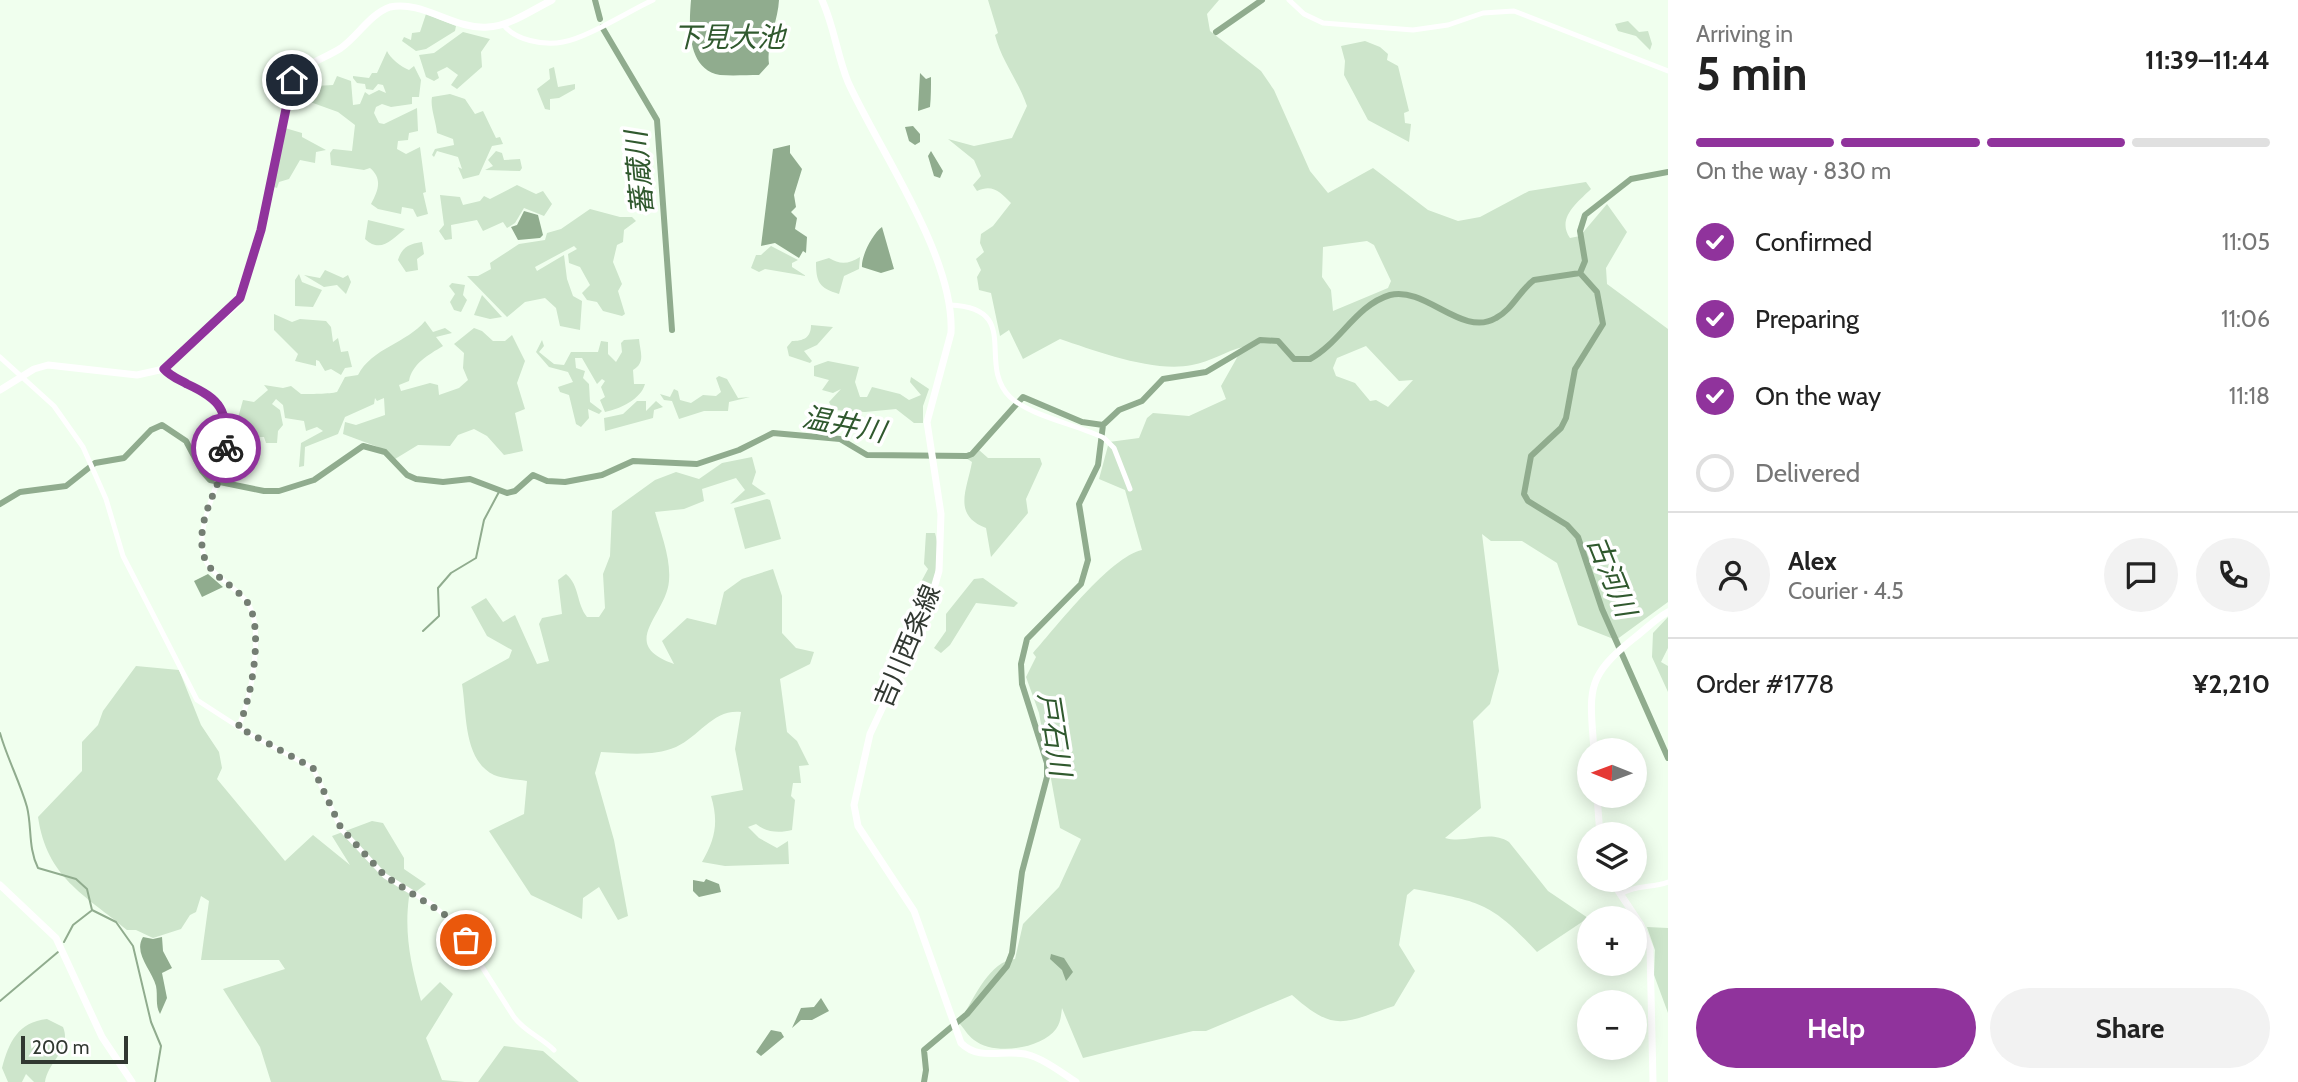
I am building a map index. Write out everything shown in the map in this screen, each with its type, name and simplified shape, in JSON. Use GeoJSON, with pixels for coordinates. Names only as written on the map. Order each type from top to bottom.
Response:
{"type":"FeatureCollection","features":[{"type":"Feature","properties":{"kind":"main road"},"geometry":{"type":"LineString","coordinates":[[503,24],[541,0]]}},
{"type":"Feature","properties":{"kind":"main road"},"geometry":{"type":"LineString","coordinates":[[0,390],[22,376],[48,365],[136,375],[164,369],[240,298],[261,230],[287,92],[300,69],[341,48],[381,11],[393,6],[414,6],[470,27],[503,24],[552,0]]}},
{"type":"Feature","properties":{"kind":"main road","name":"吉川西条線"},"geometry":{"type":"LineString","coordinates":[[822,0],[848,81],[927,240],[950,305],[951,333],[930,406],[930,452],[941,514],[939,571],[926,615],[870,734],[854,805],[858,826],[914,911],[955,1032],[968,1049],[984,1054],[1030,1055],[1076,1082]]}},
{"type":"Feature","properties":{"kind":"main road"},"geometry":{"type":"LineString","coordinates":[[1594,738],[1592,689],[1598,672],[1622,648],[1668,612]]}},
{"type":"Feature","properties":{"kind":"main road"},"geometry":{"type":"LineString","coordinates":[[0,885],[56,938],[102,1037],[132,1082]]}},
{"type":"Feature","properties":{"kind":"main road"},"geometry":{"type":"LineString","coordinates":[[1618,892],[1642,925],[1650,948],[1653,1082]]}},
{"type":"Feature","properties":{"kind":"street"},"geometry":{"type":"LineString","coordinates":[[503,24],[509,32],[518,37],[565,42],[653,0]]}},
{"type":"Feature","properties":{"kind":"street"},"geometry":{"type":"LineString","coordinates":[[1289,0],[1304,13],[1323,23],[1413,30],[1448,25],[1483,13],[1514,11],[1668,71]]}},
{"type":"Feature","properties":{"kind":"street"},"geometry":{"type":"LineString","coordinates":[[950,305],[979,309],[989,318],[1000,380],[1014,400],[1104,438],[1114,448],[1130,489]]}},
{"type":"Feature","properties":{"kind":"street"},"geometry":{"type":"LineString","coordinates":[[0,357],[54,406],[88,456],[106,499],[123,556],[197,699],[238,727],[313,768],[341,828],[385,876],[433,905],[456,926],[522,1028],[541,1037],[554,1050]]}},
{"type":"Feature","properties":{"kind":"street"},"geometry":{"type":"LineString","coordinates":[[164,369],[170,376],[198,389],[222,407],[226,418],[226,453],[202,528],[204,558],[212,570],[242,596],[254,614],[251,692],[238,727]]}},
{"type":"Feature","properties":{"kind":"street"},"geometry":{"type":"LineString","coordinates":[[1620,895],[1634,888],[1668,882]]}},
{"type":"Feature","properties":{"kind":"shaded area"},"geometry":{"type":"Polygon","coordinates":[[[988,0],[1219,0],[1207,14],[1210,31],[1261,71],[1274,90],[1310,171],[1328,193],[1373,168],[1428,210],[1458,221],[1480,217],[1529,191],[1586,182],[1591,189],[1567,217],[1566,231],[1570,238],[1580,236],[1607,204],[1627,232],[1606,268],[1607,284],[1668,329],[1668,602],[1616,640],[1578,625],[1557,563],[1522,541],[1491,541],[1482,534],[1499,671],[1490,704],[1473,721],[1481,808],[1445,838],[1494,837],[1509,842],[1548,891],[1577,911],[1577,925],[1537,952],[1507,922],[1483,906],[1414,889],[1407,895],[1399,945],[1415,971],[1394,1006],[1363,1017],[1330,1020],[1292,995],[1206,1031],[1193,1031],[1083,1058],[1062,1008],[1059,1024],[1049,1036],[1017,1048],[993,1048],[983,1045],[972,1038],[959,1023],[989,975],[1005,962],[1015,959],[1023,924],[1059,887],[1081,839],[1060,828],[1039,713],[1026,677],[1036,657],[1033,653],[1084,594],[1115,565],[1142,550],[1125,490],[1099,479],[1109,442],[1139,438],[1147,418],[1153,413],[1189,416],[1226,399],[1221,386],[1243,347],[1199,364],[1177,367],[1125,360],[1060,339],[1023,359],[1009,330],[1000,336],[991,293],[979,290],[977,277],[981,270],[976,259],[984,252],[980,243],[981,234],[993,226],[1011,203],[992,189],[977,191],[973,185],[981,176],[974,160],[948,139],[974,146],[1012,138],[1027,106],[995,35],[998,33],[988,0]],[[1367,241],[1323,247],[1322,277],[1331,290],[1333,311],[1388,288],[1391,281],[1374,245],[1367,241]],[[1366,346],[1337,358],[1333,368],[1336,376],[1355,383],[1370,401],[1376,400],[1388,407],[1413,380],[1399,381],[1366,346]]]}},
{"type":"Feature","properties":{"kind":"shaded area"},"geometry":{"type":"Polygon","coordinates":[[[426,14],[456,26],[455,31],[426,49],[416,51],[402,41],[404,37],[411,40],[412,33],[420,32],[426,14]]]}},
{"type":"Feature","properties":{"kind":"shaded area"},"geometry":{"type":"Polygon","coordinates":[[[1628,21],[1639,32],[1648,31],[1652,44],[1650,50],[1636,36],[1618,31],[1615,24],[1628,21]]]}},
{"type":"Feature","properties":{"kind":"shaded area"},"geometry":{"type":"Polygon","coordinates":[[[463,32],[490,39],[481,52],[482,67],[457,89],[451,85],[458,75],[447,67],[437,72],[439,78],[434,81],[426,77],[419,55],[434,53],[463,32]]]}},
{"type":"Feature","properties":{"kind":"shaded area"},"geometry":{"type":"Polygon","coordinates":[[[1365,41],[1380,47],[1388,54],[1387,60],[1398,66],[1409,111],[1404,113],[1405,123],[1411,124],[1409,142],[1368,120],[1344,75],[1345,61],[1341,46],[1365,41]]]}},
{"type":"Feature","properties":{"kind":"shaded area"},"geometry":{"type":"Polygon","coordinates":[[[387,51],[406,69],[414,66],[421,80],[419,97],[412,97],[412,104],[391,107],[382,104],[376,107],[374,113],[379,123],[384,124],[417,108],[418,131],[409,133],[408,140],[398,141],[397,149],[406,154],[420,147],[426,192],[423,193],[428,214],[417,217],[413,209],[402,207],[401,214],[378,209],[371,204],[378,181],[370,168],[364,170],[331,165],[330,153],[333,149],[352,151],[355,125],[338,112],[299,98],[300,94],[315,86],[333,85],[337,76],[351,81],[353,105],[360,104],[365,92],[369,95],[379,90],[386,93],[383,85],[378,84],[373,90],[366,89],[365,84],[357,83],[353,76],[369,78],[372,73],[377,73],[387,51]]]}},
{"type":"Feature","properties":{"kind":"shaded area"},"geometry":{"type":"Polygon","coordinates":[[[554,67],[558,87],[575,84],[575,89],[559,98],[550,99],[550,110],[545,109],[537,89],[550,79],[549,69],[554,67]]]}},
{"type":"Feature","properties":{"kind":"shaded area"},"geometry":{"type":"Polygon","coordinates":[[[450,94],[465,99],[475,114],[483,111],[496,138],[500,137],[503,144],[492,146],[479,175],[463,179],[458,167],[462,169],[458,157],[437,151],[434,157],[432,155],[435,149],[454,145],[453,139],[437,133],[432,105],[432,97],[450,94]]]}},
{"type":"Feature","properties":{"kind":"shaded area"},"geometry":{"type":"Polygon","coordinates":[[[285,128],[302,133],[302,137],[326,150],[316,152],[315,163],[300,160],[289,179],[279,182],[277,188],[271,186],[285,128]]]}},
{"type":"Feature","properties":{"kind":"shaded area"},"geometry":{"type":"Polygon","coordinates":[[[496,151],[502,153],[504,160],[520,159],[520,171],[485,170],[493,166],[488,160],[496,151]]]}},
{"type":"Feature","properties":{"kind":"shaded area"},"geometry":{"type":"Polygon","coordinates":[[[517,185],[536,194],[543,191],[552,204],[544,216],[524,208],[515,223],[507,228],[503,222],[483,231],[477,220],[451,225],[452,239],[445,240],[439,231],[444,225],[440,195],[460,197],[463,205],[480,201],[484,196],[490,199],[517,185]]]}},
{"type":"Feature","properties":{"kind":"shaded area"},"geometry":{"type":"Polygon","coordinates":[[[590,209],[620,217],[632,217],[636,221],[624,230],[623,242],[617,245],[613,262],[622,284],[618,291],[625,314],[622,316],[603,311],[597,302],[587,300],[582,293],[590,285],[580,267],[569,263],[568,254],[577,249],[574,246],[535,267],[537,271],[564,255],[567,279],[573,296],[582,301],[580,330],[560,326],[556,308],[545,298],[525,302],[507,317],[467,276],[478,276],[491,269],[490,263],[519,244],[545,240],[547,233],[561,229],[590,209]]]}},
{"type":"Feature","properties":{"kind":"shaded area"},"geometry":{"type":"Polygon","coordinates":[[[368,220],[405,229],[391,241],[376,245],[365,239],[368,220]]]}},
{"type":"Feature","properties":{"kind":"shaded area"},"geometry":{"type":"Polygon","coordinates":[[[422,242],[424,254],[417,259],[418,270],[406,272],[398,260],[402,252],[413,244],[422,242]]]}},
{"type":"Feature","properties":{"kind":"shaded area"},"geometry":{"type":"Polygon","coordinates":[[[771,246],[798,260],[792,263],[792,267],[806,276],[765,269],[759,272],[751,268],[756,255],[761,255],[771,246]]]}},
{"type":"Feature","properties":{"kind":"shaded area"},"geometry":{"type":"Polygon","coordinates":[[[860,257],[859,269],[844,276],[839,294],[820,283],[816,262],[829,258],[845,263],[860,257]]]}},
{"type":"Feature","properties":{"kind":"shaded area"},"geometry":{"type":"Polygon","coordinates":[[[325,270],[343,278],[348,275],[351,282],[346,294],[337,285],[324,287],[304,275],[320,278],[325,270]]]}},
{"type":"Feature","properties":{"kind":"shaded area"},"geometry":{"type":"Polygon","coordinates":[[[299,274],[302,282],[322,290],[313,307],[295,306],[295,280],[299,274]]]}},
{"type":"Feature","properties":{"kind":"shaded area"},"geometry":{"type":"Polygon","coordinates":[[[452,283],[465,285],[463,295],[467,300],[461,312],[454,310],[450,302],[455,294],[449,286],[452,283]]]}},
{"type":"Feature","properties":{"kind":"shaded area"},"geometry":{"type":"Polygon","coordinates":[[[482,295],[502,317],[490,319],[474,315],[482,295]]]}},
{"type":"Feature","properties":{"kind":"shaded area"},"geometry":{"type":"Polygon","coordinates":[[[274,314],[292,322],[300,319],[326,321],[331,327],[333,342],[338,338],[341,352],[348,351],[352,367],[345,368],[341,375],[331,369],[325,371],[316,360],[316,366],[295,361],[298,354],[274,330],[274,314]]]}},
{"type":"Feature","properties":{"kind":"shaded area"},"geometry":{"type":"Polygon","coordinates":[[[425,321],[433,332],[445,328],[452,333],[436,337],[443,346],[417,365],[409,381],[399,385],[401,391],[430,383],[438,385],[439,395],[459,388],[468,380],[463,368],[464,353],[454,344],[474,328],[493,341],[505,341],[512,335],[525,361],[517,383],[525,409],[515,413],[523,451],[504,455],[487,436],[474,429],[458,435],[450,446],[418,445],[395,459],[378,447],[343,434],[345,422],[356,425],[385,415],[384,398],[377,401],[375,398],[374,404],[345,417],[338,434],[305,447],[304,466],[299,467],[301,443],[323,431],[317,427],[306,431],[304,421],[285,418],[283,405],[276,399],[272,404],[280,410],[283,425],[278,431],[277,443],[266,443],[264,437],[258,437],[238,456],[232,454],[243,400],[254,402],[268,390],[264,385],[283,388],[291,386],[301,394],[337,392],[345,377],[358,375],[372,358],[418,329],[425,321]]]}},
{"type":"Feature","properties":{"kind":"shaded area"},"geometry":{"type":"Polygon","coordinates":[[[811,325],[833,327],[817,345],[804,351],[812,361],[810,363],[789,356],[787,347],[792,341],[806,338],[811,325]]]}},
{"type":"Feature","properties":{"kind":"shaded area"},"geometry":{"type":"Polygon","coordinates":[[[639,339],[641,360],[633,370],[634,384],[645,384],[635,399],[611,411],[605,412],[600,400],[605,397],[601,387],[605,381],[602,379],[597,384],[582,358],[575,358],[576,368],[585,371],[583,378],[589,384],[590,402],[602,411],[599,414],[588,409],[589,418],[581,427],[576,424],[569,395],[560,392],[558,387],[573,382],[568,372],[549,367],[536,352],[542,340],[544,346],[539,352],[554,364],[564,365],[571,352],[598,352],[601,341],[608,342],[608,354],[616,362],[622,352],[621,343],[624,340],[639,339]]]}},
{"type":"Feature","properties":{"kind":"shaded area"},"geometry":{"type":"Polygon","coordinates":[[[828,361],[859,367],[855,382],[860,397],[867,397],[872,387],[900,394],[909,400],[921,395],[910,382],[911,377],[929,389],[923,406],[923,423],[914,423],[896,409],[865,412],[833,410],[829,402],[841,389],[833,393],[822,390],[829,380],[814,376],[814,366],[828,361]]]}},
{"type":"Feature","properties":{"kind":"shaded area"},"geometry":{"type":"Polygon","coordinates":[[[719,376],[727,379],[738,398],[750,397],[729,402],[728,411],[704,411],[679,419],[672,401],[664,400],[660,394],[670,397],[674,389],[678,391],[680,400],[691,403],[703,395],[716,396],[721,392],[716,378],[719,376]]]}},
{"type":"Feature","properties":{"kind":"shaded area"},"geometry":{"type":"Polygon","coordinates":[[[637,401],[646,401],[646,411],[656,401],[663,407],[654,410],[653,418],[605,431],[604,418],[623,414],[637,401]]]}},
{"type":"Feature","properties":{"kind":"shaded area"},"geometry":{"type":"Polygon","coordinates":[[[979,450],[988,458],[1040,458],[1042,464],[1026,499],[1028,513],[991,557],[986,528],[975,523],[969,516],[964,501],[972,462],[966,458],[979,450]]]}},
{"type":"Feature","properties":{"kind":"shaded area"},"geometry":{"type":"Polygon","coordinates":[[[752,457],[756,472],[752,484],[766,494],[730,504],[745,490],[736,478],[702,489],[704,501],[684,509],[655,512],[667,555],[669,581],[647,638],[649,648],[657,656],[674,664],[662,641],[687,618],[716,625],[724,592],[742,579],[773,569],[782,596],[782,633],[796,648],[814,652],[810,664],[780,679],[787,732],[797,741],[809,765],[799,766],[801,783],[793,783],[791,796],[795,800],[792,830],[774,832],[756,824],[748,827],[759,838],[777,848],[788,841],[789,864],[725,866],[702,862],[714,830],[715,814],[711,796],[743,790],[735,749],[741,712],[731,712],[714,719],[685,742],[667,750],[639,754],[601,752],[595,773],[614,840],[628,916],[618,920],[599,887],[583,898],[582,919],[531,895],[489,831],[524,814],[527,781],[494,775],[484,768],[477,759],[468,735],[462,684],[509,658],[512,650],[487,636],[471,607],[486,598],[503,622],[515,615],[537,664],[549,661],[539,624],[542,618],[562,614],[558,580],[566,574],[570,579],[587,617],[599,617],[605,608],[603,574],[610,556],[612,511],[655,480],[676,472],[699,479],[722,463],[752,457]]]}},
{"type":"Feature","properties":{"kind":"shaded area"},"geometry":{"type":"Polygon","coordinates":[[[770,500],[781,539],[745,549],[734,508],[770,500]]]}},
{"type":"Feature","properties":{"kind":"shaded area"},"geometry":{"type":"Polygon","coordinates":[[[926,533],[935,533],[937,559],[933,586],[923,587],[921,582],[928,569],[924,564],[926,533]]]}},
{"type":"Feature","properties":{"kind":"shaded area"},"geometry":{"type":"Polygon","coordinates":[[[983,578],[1018,603],[1014,607],[976,603],[950,645],[941,653],[934,648],[946,631],[946,614],[974,579],[983,578]]]}},
{"type":"Feature","properties":{"kind":"shaded area"},"geometry":{"type":"Polygon","coordinates":[[[1668,617],[1668,648],[1661,662],[1668,666],[1668,692],[1652,657],[1653,633],[1668,617]]]}},
{"type":"Feature","properties":{"kind":"shaded area"},"geometry":{"type":"Polygon","coordinates":[[[136,666],[179,670],[201,725],[219,752],[222,768],[217,779],[285,861],[313,835],[350,865],[332,836],[372,821],[383,823],[404,858],[404,869],[426,884],[409,897],[407,924],[409,949],[421,1001],[440,982],[453,994],[426,1038],[442,1080],[465,1082],[271,1082],[260,1047],[223,989],[285,969],[279,960],[201,960],[209,901],[201,896],[196,912],[190,915],[181,929],[153,938],[136,930],[127,930],[82,895],[59,870],[43,838],[38,817],[82,771],[82,742],[98,725],[103,711],[136,666]]]}},
{"type":"Feature","properties":{"kind":"shaded area"},"geometry":{"type":"Polygon","coordinates":[[[1647,927],[1668,928],[1668,1013],[1654,975],[1655,950],[1647,927]]]}},
{"type":"Feature","properties":{"kind":"shaded area"},"geometry":{"type":"Polygon","coordinates":[[[47,1019],[63,1027],[65,1035],[62,1049],[45,1082],[34,1082],[26,1074],[22,1082],[8,1082],[2,1068],[16,1035],[29,1024],[47,1019]]]}},
{"type":"Feature","properties":{"kind":"shaded area"},"geometry":{"type":"Polygon","coordinates":[[[504,1046],[543,1051],[579,1082],[478,1082],[504,1046]]]}},
{"type":"Feature","properties":{"kind":"water","name":"下見大池"},"geometry":{"type":"Polygon","coordinates":[[[691,0],[779,0],[769,48],[769,64],[759,75],[720,75],[701,64],[695,55],[690,33],[691,0]]]}},
{"type":"Feature","properties":{"kind":"water"},"geometry":{"type":"Polygon","coordinates":[[[920,73],[926,79],[931,77],[931,100],[930,107],[918,111],[920,73]]]}},
{"type":"Feature","properties":{"kind":"water"},"geometry":{"type":"Polygon","coordinates":[[[913,126],[920,134],[920,142],[915,145],[909,141],[905,127],[913,126]]]}},
{"type":"Feature","properties":{"kind":"water"},"geometry":{"type":"Polygon","coordinates":[[[790,145],[790,153],[802,169],[794,195],[796,207],[791,212],[797,218],[795,229],[807,237],[806,253],[803,251],[799,258],[775,243],[761,246],[773,149],[790,145]]]}},
{"type":"Feature","properties":{"kind":"water"},"geometry":{"type":"Polygon","coordinates":[[[931,151],[943,171],[940,178],[934,176],[928,156],[931,151]]]}},
{"type":"Feature","properties":{"kind":"water"},"geometry":{"type":"Polygon","coordinates":[[[524,211],[538,215],[543,235],[540,238],[518,240],[511,227],[517,225],[524,211]]]}},
{"type":"Feature","properties":{"kind":"water"},"geometry":{"type":"Polygon","coordinates":[[[882,227],[894,269],[881,273],[862,267],[868,245],[882,227]]]}},
{"type":"Feature","properties":{"kind":"water"},"geometry":{"type":"Polygon","coordinates":[[[208,574],[223,587],[202,597],[194,581],[208,574]]]}},
{"type":"Feature","properties":{"kind":"water"},"geometry":{"type":"Polygon","coordinates":[[[706,879],[719,884],[721,892],[699,897],[693,891],[693,880],[704,882],[706,879]]]}},
{"type":"Feature","properties":{"kind":"water"},"geometry":{"type":"Polygon","coordinates":[[[143,937],[162,937],[163,951],[172,968],[162,973],[167,998],[160,1014],[156,986],[140,949],[143,937]]]}},
{"type":"Feature","properties":{"kind":"water"},"geometry":{"type":"Polygon","coordinates":[[[1051,954],[1064,958],[1073,972],[1066,981],[1062,970],[1050,959],[1051,954]]]}},
{"type":"Feature","properties":{"kind":"water"},"geometry":{"type":"Polygon","coordinates":[[[821,998],[829,1011],[812,1020],[801,1020],[792,1028],[801,1008],[814,1007],[821,998]]]}},
{"type":"Feature","properties":{"kind":"water"},"geometry":{"type":"Polygon","coordinates":[[[771,1030],[781,1032],[784,1037],[761,1056],[756,1052],[771,1030]]]}},
{"type":"Feature","properties":{"kind":"waterway","name":"蕃蔵川"},"geometry":{"type":"LineString","coordinates":[[595,0],[600,19]]}},
{"type":"Feature","properties":{"kind":"waterway"},"geometry":{"type":"LineString","coordinates":[[1216,32],[1262,0]]}},
{"type":"Feature","properties":{"kind":"waterway","name":"蕃蔵川"},"geometry":{"type":"LineString","coordinates":[[602,27],[657,120],[672,330]]}},
{"type":"Feature","properties":{"kind":"waterway","name":"古河川"},"geometry":{"type":"LineString","coordinates":[[1580,273],[1585,261],[1580,231],[1585,215],[1631,179],[1668,172]]}},
{"type":"Feature","properties":{"kind":"waterway","name":"古河川"},"geometry":{"type":"LineString","coordinates":[[1580,273],[1597,292],[1603,324],[1575,369],[1566,418],[1561,428],[1531,456],[1524,494],[1528,501],[1567,525],[1578,537],[1602,609],[1668,758]]}},
{"type":"Feature","properties":{"kind":"waterway","name":"温井川"},"geometry":{"type":"LineString","coordinates":[[0,504],[20,492],[66,486],[95,463],[124,458],[151,430],[162,425],[186,441],[210,480],[264,491],[279,491],[314,480],[363,446],[385,452],[407,475],[416,479],[443,482],[470,479],[507,493],[515,491],[533,475],[547,481],[565,482],[602,475],[633,461],[697,464],[739,450],[773,433],[840,439],[867,455],[967,456],[972,454],[1023,397],[1082,422],[1103,425],[1119,410],[1142,401],[1163,379],[1206,372],[1260,340],[1278,341],[1294,359],[1310,359],[1330,344],[1367,307],[1390,295],[1403,294],[1417,298],[1470,322],[1483,322],[1502,314],[1534,280],[1580,273]]}},
{"type":"Feature","properties":{"kind":"waterway","name":"戸石川"},"geometry":{"type":"LineString","coordinates":[[924,1082],[924,1050],[967,1014],[1007,966],[1012,953],[1022,872],[1047,777],[1047,763],[1022,684],[1021,664],[1027,639],[1081,584],[1088,560],[1079,504],[1098,465],[1103,425]]}},
{"type":"Feature","properties":{"kind":"waterway"},"geometry":{"type":"LineString","coordinates":[[423,631],[439,616],[438,588],[451,573],[476,558],[484,520],[500,490]]}},
{"type":"Feature","properties":{"kind":"waterway"},"geometry":{"type":"LineString","coordinates":[[0,733],[27,807],[33,853],[38,868],[76,879],[87,889],[92,910],[116,922],[133,946],[151,1022],[161,1046],[155,1082]]}},
{"type":"Feature","properties":{"kind":"waterway"},"geometry":{"type":"LineString","coordinates":[[64,942],[73,925],[91,911]]}},
{"type":"Feature","properties":{"kind":"waterway"},"geometry":{"type":"LineString","coordinates":[[0,1001],[58,952]]}},
{"type":"Feature","properties":{"kind":"way so far"},"geometry":{"type":"LineString","coordinates":[[226,448],[225,466],[209,500],[202,528],[202,544],[206,564],[242,596],[254,614],[251,692],[238,727],[313,768],[341,828],[385,876],[433,905],[456,926],[466,940]]}},
{"type":"Feature","properties":{"kind":"route"},"geometry":{"type":"LineString","coordinates":[[226,448],[226,418],[222,407],[198,389],[170,376],[164,369],[236,305],[240,298],[261,230],[287,92],[292,80]]}}]}
